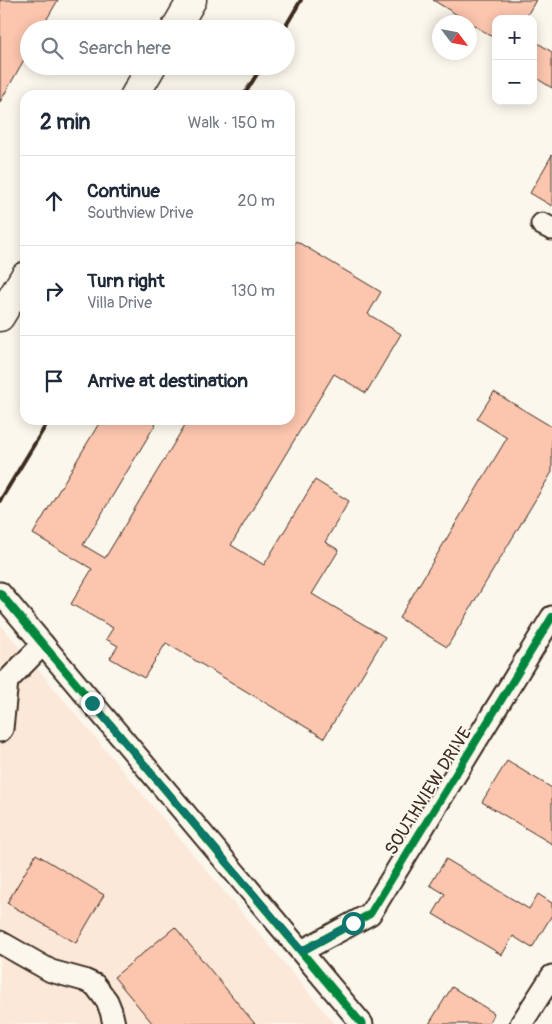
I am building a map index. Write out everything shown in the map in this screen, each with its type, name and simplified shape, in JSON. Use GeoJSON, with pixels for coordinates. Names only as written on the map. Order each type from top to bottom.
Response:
{"type":"FeatureCollection","features":[{"type":"Feature","properties":{"kind":"main road"},"geometry":{"type":"LineString","coordinates":[[180,20],[192,0]]}},
{"type":"Feature","properties":{"kind":"main road"},"geometry":{"type":"LineString","coordinates":[[138,90],[147,75]]}},
{"type":"Feature","properties":{"kind":"street"},"geometry":{"type":"LineString","coordinates":[[0,593],[302,951],[352,1020]]}},
{"type":"Feature","properties":{"kind":"street","name":"SOUTHVIEW DRIVE"},"geometry":{"type":"LineString","coordinates":[[302,951],[370,914],[552,617]]}},
{"type":"Feature","properties":{"kind":"street"},"geometry":{"type":"LineString","coordinates":[[0,731],[2,729],[3,682],[42,644]]}},
{"type":"Feature","properties":{"kind":"street"},"geometry":{"type":"LineString","coordinates":[[0,942],[51,971],[95,985],[107,1001],[114,1024]]}},
{"type":"Feature","properties":{"kind":"street"},"geometry":{"type":"LineString","coordinates":[[521,1024],[552,976]]}},
{"type":"Feature","properties":{"kind":"shaded area"},"geometry":{"type":"Polygon","coordinates":[[[0,624],[335,1024],[0,1024],[0,624]]]}},
{"type":"Feature","properties":{"kind":"building"},"geometry":{"type":"Polygon","coordinates":[[[0,0],[58,0],[46,20],[20,20],[20,67],[0,102],[0,0]]]}},
{"type":"Feature","properties":{"kind":"building"},"geometry":{"type":"Polygon","coordinates":[[[433,0],[536,0],[527,15],[492,15],[492,37],[477,27],[477,15],[457,15],[433,0]]]}},
{"type":"Feature","properties":{"kind":"building"},"geometry":{"type":"Polygon","coordinates":[[[537,43],[552,52],[552,88],[537,79],[537,43]]]}},
{"type":"Feature","properties":{"kind":"building"},"geometry":{"type":"Polygon","coordinates":[[[552,155],[552,206],[530,193],[552,155]]]}},
{"type":"Feature","properties":{"kind":"building"},"geometry":{"type":"Polygon","coordinates":[[[296,241],[381,292],[368,314],[401,334],[366,393],[334,374],[231,545],[264,565],[315,480],[349,501],[325,542],[339,550],[312,594],[385,637],[324,738],[166,643],[144,678],[110,658],[118,646],[106,639],[113,628],[71,604],[92,569],[33,534],[98,425],[155,425],[83,545],[105,558],[185,425],[295,425],[296,241]]]}},
{"type":"Feature","properties":{"kind":"building"},"geometry":{"type":"Polygon","coordinates":[[[494,392],[552,427],[552,472],[447,647],[399,618],[507,438],[477,419],[494,392]]]}},
{"type":"Feature","properties":{"kind":"building"},"geometry":{"type":"Polygon","coordinates":[[[507,761],[552,788],[552,844],[482,802],[507,761]]]}},
{"type":"Feature","properties":{"kind":"building"},"geometry":{"type":"Polygon","coordinates":[[[36,854],[104,895],[76,943],[7,903],[36,854]]]}},
{"type":"Feature","properties":{"kind":"building"},"geometry":{"type":"Polygon","coordinates":[[[446,859],[529,909],[538,894],[552,903],[552,915],[532,948],[513,936],[502,955],[433,914],[445,894],[430,885],[446,859]]]}},
{"type":"Feature","properties":{"kind":"building"},"geometry":{"type":"Polygon","coordinates":[[[175,927],[255,1024],[153,1024],[114,977],[175,927]]]}},
{"type":"Feature","properties":{"kind":"building"},"geometry":{"type":"Polygon","coordinates":[[[452,987],[494,1013],[488,1024],[429,1024],[452,987]]]}},
{"type":"Feature","properties":{"kind":"railway"},"geometry":{"type":"LineString","coordinates":[[289,20],[301,0]]}},
{"type":"Feature","properties":{"kind":"railway"},"geometry":{"type":"LineString","coordinates":[[247,90],[256,75]]}},
{"type":"Feature","properties":{"kind":"railway"},"geometry":{"type":"LineString","coordinates":[[0,501],[46,425]]}},
{"type":"Feature","properties":{"kind":"cycle path"},"geometry":{"type":"LineString","coordinates":[[0,593],[362,1024]]}},
{"type":"Feature","properties":{"kind":"cycle path"},"geometry":{"type":"LineString","coordinates":[[302,951],[370,914],[552,617]]}},
{"type":"Feature","properties":{"kind":"route"},"geometry":{"type":"LineString","coordinates":[[92,703],[302,951],[353,923]]}}]}
